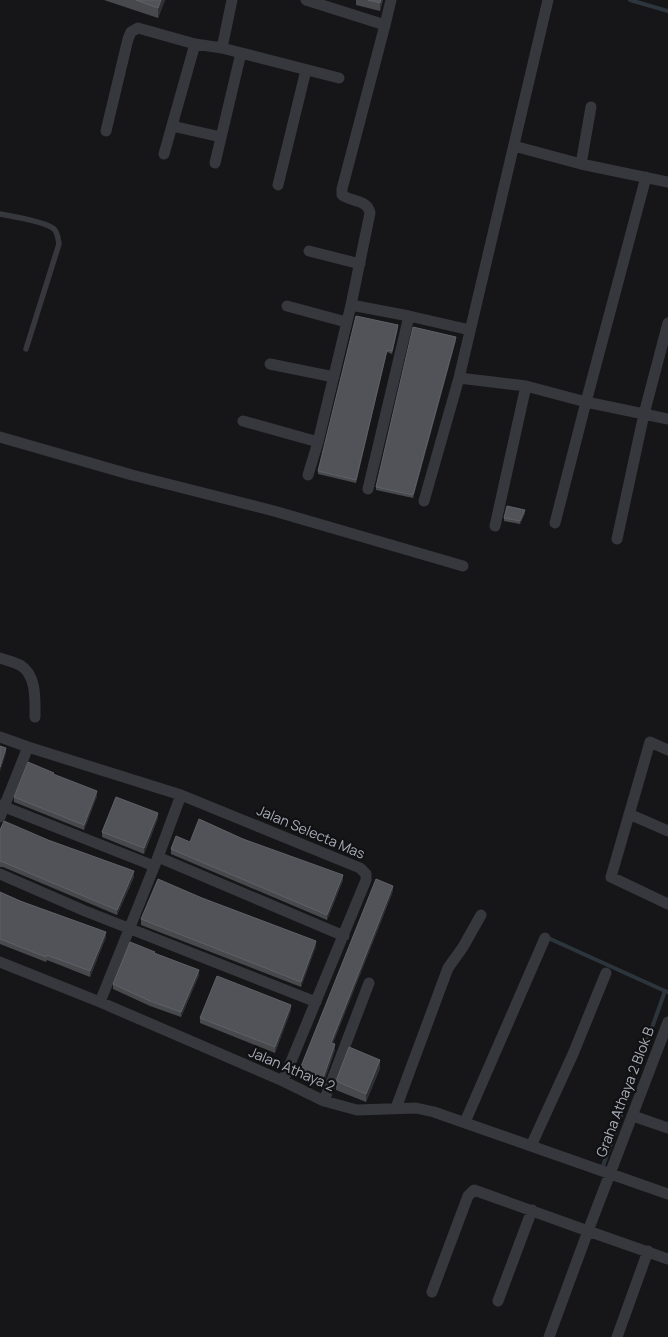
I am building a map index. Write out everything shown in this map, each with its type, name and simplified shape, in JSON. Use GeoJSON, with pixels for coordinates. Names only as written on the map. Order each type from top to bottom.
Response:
{"type":"FeatureCollection","features":[{"type":"Feature","properties":{"kind":"street"},"geometry":{"type":"LineString","coordinates":[[222,48],[232,0]]}},
{"type":"Feature","properties":{"kind":"street"},"geometry":{"type":"LineString","coordinates":[[306,0],[385,25]]}},
{"type":"Feature","properties":{"kind":"street"},"geometry":{"type":"LineString","coordinates":[[308,475],[318,442],[351,305],[370,212],[369,207],[365,204],[342,195],[342,189],[391,0]]}},
{"type":"Feature","properties":{"kind":"street"},"geometry":{"type":"LineString","coordinates":[[424,501],[459,378],[548,0]]}},
{"type":"Feature","properties":{"kind":"street"},"geometry":{"type":"LineString","coordinates":[[106,131],[128,39],[131,32],[138,28],[195,44],[222,48],[339,78]]}},
{"type":"Feature","properties":{"kind":"street"},"geometry":{"type":"LineString","coordinates":[[164,154],[195,44]]}},
{"type":"Feature","properties":{"kind":"street"},"geometry":{"type":"LineString","coordinates":[[215,163],[241,53]]}},
{"type":"Feature","properties":{"kind":"street"},"geometry":{"type":"LineString","coordinates":[[278,186],[306,70]]}},
{"type":"Feature","properties":{"kind":"street"},"geometry":{"type":"LineString","coordinates":[[581,164],[591,107]]}},
{"type":"Feature","properties":{"kind":"street"},"geometry":{"type":"LineString","coordinates":[[172,126],[221,137]]}},
{"type":"Feature","properties":{"kind":"street"},"geometry":{"type":"LineString","coordinates":[[514,146],[581,164],[668,182]]}},
{"type":"Feature","properties":{"kind":"street"},"geometry":{"type":"LineString","coordinates":[[555,523],[646,177]]}},
{"type":"Feature","properties":{"kind":"street"},"geometry":{"type":"LineString","coordinates":[[309,251],[360,264]]}},
{"type":"Feature","properties":{"kind":"street"},"geometry":{"type":"LineString","coordinates":[[351,305],[470,330]]}},
{"type":"Feature","properties":{"kind":"street"},"geometry":{"type":"LineString","coordinates":[[287,306],[346,322]]}},
{"type":"Feature","properties":{"kind":"street"},"geometry":{"type":"LineString","coordinates":[[368,489],[409,316]]}},
{"type":"Feature","properties":{"kind":"street"},"geometry":{"type":"LineString","coordinates":[[617,539],[644,414],[668,323]]}},
{"type":"Feature","properties":{"kind":"street"},"geometry":{"type":"LineString","coordinates":[[270,364],[334,377]]}},
{"type":"Feature","properties":{"kind":"street"},"geometry":{"type":"LineString","coordinates":[[459,378],[526,386],[586,402],[668,419]]}},
{"type":"Feature","properties":{"kind":"street"},"geometry":{"type":"LineString","coordinates":[[495,526],[526,386]]}},
{"type":"Feature","properties":{"kind":"street"},"geometry":{"type":"LineString","coordinates":[[243,421],[318,442]]}},
{"type":"Feature","properties":{"kind":"street"},"geometry":{"type":"LineString","coordinates":[[0,436],[132,475],[274,511],[408,552],[463,566]]}},
{"type":"Feature","properties":{"kind":"street"},"geometry":{"type":"LineString","coordinates":[[0,658],[20,665],[30,675],[34,690],[35,717]]}},
{"type":"Feature","properties":{"kind":"street","name":"Jalan Selecta Mas"},"geometry":{"type":"LineString","coordinates":[[0,737],[181,795],[364,871],[366,880],[283,1081]]}},
{"type":"Feature","properties":{"kind":"street"},"geometry":{"type":"LineString","coordinates":[[668,750],[650,742],[611,877],[668,904]]}},
{"type":"Feature","properties":{"kind":"street"},"geometry":{"type":"LineString","coordinates":[[28,747],[1,810],[156,862],[344,936]]}},
{"type":"Feature","properties":{"kind":"street"},"geometry":{"type":"LineString","coordinates":[[100,1002],[181,795]]}},
{"type":"Feature","properties":{"kind":"street"},"geometry":{"type":"LineString","coordinates":[[630,814],[668,831]]}},
{"type":"Feature","properties":{"kind":"street"},"geometry":{"type":"LineString","coordinates":[[0,874],[85,911],[316,1002]]}},
{"type":"Feature","properties":{"kind":"street"},"geometry":{"type":"LineString","coordinates":[[396,1108],[448,968],[463,947],[481,915]]}},
{"type":"Feature","properties":{"kind":"street"},"geometry":{"type":"LineString","coordinates":[[465,1122],[545,938]]}},
{"type":"Feature","properties":{"kind":"street","name":"Jalan Athaya 2"},"geometry":{"type":"LineString","coordinates":[[0,962],[100,1002],[324,1100],[357,1110],[416,1108],[465,1122],[668,1194]]}},
{"type":"Feature","properties":{"kind":"street"},"geometry":{"type":"LineString","coordinates":[[531,1146],[573,1054],[606,973]]}},
{"type":"Feature","properties":{"kind":"street"},"geometry":{"type":"LineString","coordinates":[[324,1100],[369,983]]}},
{"type":"Feature","properties":{"kind":"street","name":"Graha Athaya 2 Blok B"},"geometry":{"type":"LineString","coordinates":[[549,1337],[668,1022]]}},
{"type":"Feature","properties":{"kind":"street"},"geometry":{"type":"LineString","coordinates":[[634,1116],[668,1128]]}},
{"type":"Feature","properties":{"kind":"street"},"geometry":{"type":"LineString","coordinates":[[432,1292],[471,1192],[474,1190],[482,1191],[668,1259]]}},
{"type":"Feature","properties":{"kind":"street"},"geometry":{"type":"LineString","coordinates":[[498,1301],[532,1210]]}},
{"type":"Feature","properties":{"kind":"street"},"geometry":{"type":"LineString","coordinates":[[617,1337],[648,1251]]}},
{"type":"Feature","properties":{"kind":"lane"},"geometry":{"type":"LineString","coordinates":[[0,214],[45,225],[53,228],[58,235],[59,244],[26,349]]}},
{"type":"Feature","properties":{"kind":"building"},"geometry":{"type":"Polygon","coordinates":[[[136,0],[161,0],[158,8],[136,0]]]}},
{"type":"Feature","properties":{"kind":"building"},"geometry":{"type":"Polygon","coordinates":[[[368,0],[381,0],[380,3],[368,0]]]}},
{"type":"Feature","properties":{"kind":"building"},"geometry":{"type":"Polygon","coordinates":[[[356,316],[398,325],[392,351],[387,350],[356,480],[318,471],[356,316]]]}},
{"type":"Feature","properties":{"kind":"building"},"geometry":{"type":"Polygon","coordinates":[[[413,327],[456,337],[413,495],[376,487],[413,327]]]}},
{"type":"Feature","properties":{"kind":"building"},"geometry":{"type":"Polygon","coordinates":[[[507,506],[525,510],[520,521],[504,518],[507,506]]]}},
{"type":"Feature","properties":{"kind":"building"},"geometry":{"type":"Polygon","coordinates":[[[0,746],[6,748],[0,767],[0,746]]]}},
{"type":"Feature","properties":{"kind":"building"},"geometry":{"type":"Polygon","coordinates":[[[28,762],[97,791],[84,825],[14,797],[28,762]]]}},
{"type":"Feature","properties":{"kind":"building"},"geometry":{"type":"Polygon","coordinates":[[[116,797],[158,813],[144,848],[102,832],[116,797]]]}},
{"type":"Feature","properties":{"kind":"building"},"geometry":{"type":"Polygon","coordinates":[[[199,819],[243,839],[343,875],[327,915],[171,849],[176,836],[190,842],[199,819]]]}},
{"type":"Feature","properties":{"kind":"building"},"geometry":{"type":"Polygon","coordinates":[[[4,821],[48,840],[134,871],[117,910],[0,861],[0,830],[4,821]]]}},
{"type":"Feature","properties":{"kind":"building"},"geometry":{"type":"Polygon","coordinates":[[[158,879],[202,898],[316,941],[301,982],[141,919],[158,879]]]}},
{"type":"Feature","properties":{"kind":"building"},"geometry":{"type":"Polygon","coordinates":[[[376,879],[393,886],[331,1043],[335,1044],[323,1078],[300,1069],[376,879]]]}},
{"type":"Feature","properties":{"kind":"building"},"geometry":{"type":"Polygon","coordinates":[[[0,892],[106,932],[90,971],[47,955],[46,957],[0,939],[0,892]]]}},
{"type":"Feature","properties":{"kind":"building"},"geometry":{"type":"Polygon","coordinates":[[[130,942],[199,970],[181,1012],[150,1001],[113,984],[130,942]]]}},
{"type":"Feature","properties":{"kind":"building"},"geometry":{"type":"Polygon","coordinates":[[[217,976],[291,1005],[275,1047],[200,1018],[217,976]]]}},
{"type":"Feature","properties":{"kind":"building"},"geometry":{"type":"Polygon","coordinates":[[[349,1047],[380,1060],[366,1094],[336,1081],[349,1047]]]}},
{"type":"Feature","properties":{"kind":"waterway"},"geometry":{"type":"LineString","coordinates":[[630,0],[668,11]]}},
{"type":"Feature","properties":{"kind":"waterway"},"geometry":{"type":"LineString","coordinates":[[546,937],[665,991]]}},
{"type":"Feature","properties":{"kind":"waterway"},"geometry":{"type":"LineString","coordinates":[[648,1039],[665,991],[668,992]]}},
{"type":"Feature","properties":{"kind":"waterway"},"geometry":{"type":"LineString","coordinates":[[603,1166],[640,1061]]}}]}
